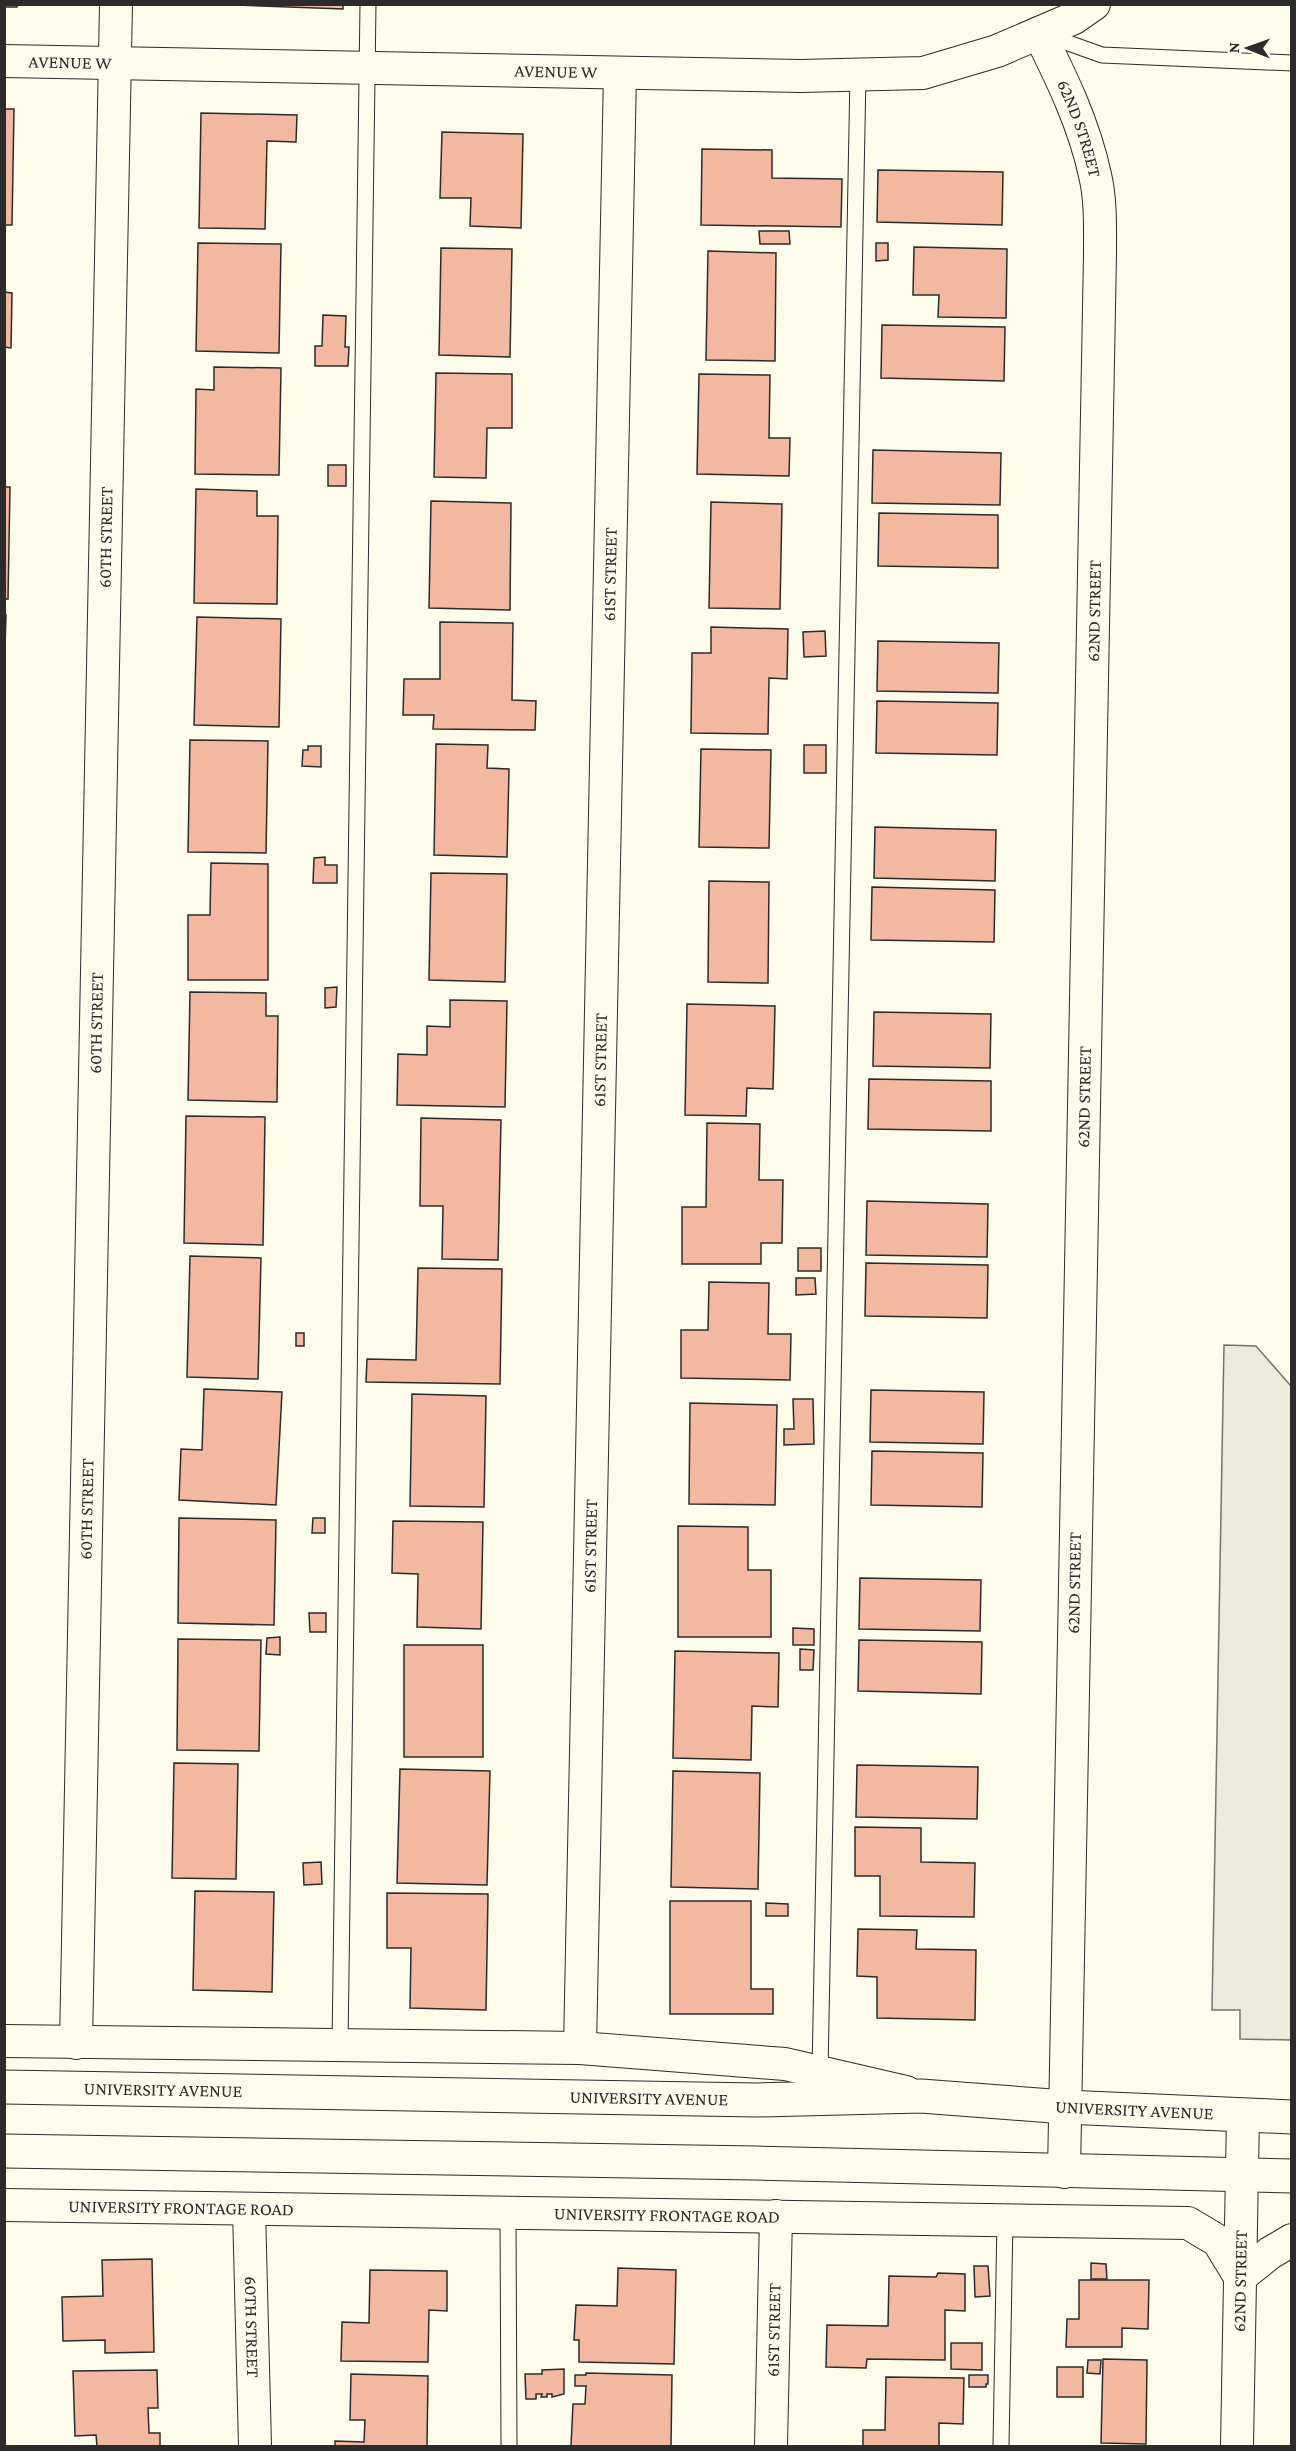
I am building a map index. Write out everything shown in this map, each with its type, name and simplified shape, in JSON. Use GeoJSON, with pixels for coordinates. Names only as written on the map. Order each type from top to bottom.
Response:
{"type":"FeatureCollection","features":[{"type":"Feature","properties":{"kind":"main road","name":"UNIVERSITY AVENUE"},"geometry":{"type":"LineString","coordinates":[[4,2087],[757,2100],[921,2096],[1065,2107],[1292,2116]]}},
{"type":"Feature","properties":{"kind":"main road"},"geometry":{"type":"LineString","coordinates":[[4,2151],[755,2163],[1064,2172],[1292,2175]]}},
{"type":"Feature","properties":{"kind":"street","name":"60TH STREET"},"geometry":{"type":"LineString","coordinates":[[76,2043],[116,4]]}},
{"type":"Feature","properties":{"kind":"street","name":"AVENUE W"},"geometry":{"type":"LineString","coordinates":[[4,61],[620,73],[858,75],[923,73],[997,51],[1074,18],[1094,4]]}},
{"type":"Feature","properties":{"kind":"street","name":"62ND STREET"},"geometry":{"type":"LineString","coordinates":[[1039,33],[1067,88],[1088,148],[1095,177],[1100,254],[1064,2172]]}},
{"type":"Feature","properties":{"kind":"street","name":"61ST STREET"},"geometry":{"type":"LineString","coordinates":[[580,2048],[620,73]]}},
{"type":"Feature","properties":{"kind":"street"},"geometry":{"type":"LineString","coordinates":[[4,2041],[580,2048],[785,2064],[921,2096]]}},
{"type":"Feature","properties":{"kind":"street","name":"62ND STREET"},"geometry":{"type":"LineString","coordinates":[[1237,2446],[1243,2115]]}},
{"type":"Feature","properties":{"kind":"street","name":"UNIVERSITY FRONTAGE ROAD"},"geometry":{"type":"LineString","coordinates":[[4,2205],[1188,2223],[1218,2241],[1240,2277]]}},
{"type":"Feature","properties":{"kind":"street","name":"60TH STREET"},"geometry":{"type":"LineString","coordinates":[[249,2210],[255,2446]]}},
{"type":"Feature","properties":{"kind":"street","name":"61ST STREET"},"geometry":{"type":"LineString","coordinates":[[771,2446],[776,2216]]}},
{"type":"Feature","properties":{"kind":"street"},"geometry":{"type":"LineString","coordinates":[[1240,2277],[1270,2253],[1292,2240]]}},
{"type":"Feature","properties":{"kind":"lane"},"geometry":{"type":"LineString","coordinates":[[340,2046],[368,4]]}},
{"type":"Feature","properties":{"kind":"lane"},"geometry":{"type":"LineString","coordinates":[[1039,33],[1102,55],[1292,63]]}},
{"type":"Feature","properties":{"kind":"lane"},"geometry":{"type":"LineString","coordinates":[[820,2072],[858,75]]}},
{"type":"Feature","properties":{"kind":"lane"},"geometry":{"type":"LineString","coordinates":[[508,2212],[509,2446]]}},
{"type":"Feature","properties":{"kind":"lane"},"geometry":{"type":"LineString","coordinates":[[1001,2446],[1005,2219]]}},
{"type":"Feature","properties":{"kind":"shaded area"},"geometry":{"type":"Polygon","coordinates":[[[1224,1345],[1256,1346],[1291,1386],[1291,2040],[1240,2039],[1240,2010],[1212,2010],[1224,1345]]]}},
{"type":"Feature","properties":{"kind":"building"},"geometry":{"type":"Polygon","coordinates":[[[4,4],[17,4],[17,7],[4,7],[4,4]]]}},
{"type":"Feature","properties":{"kind":"building"},"geometry":{"type":"Polygon","coordinates":[[[210,4],[343,4],[343,9],[210,4]]]}},
{"type":"Feature","properties":{"kind":"building"},"geometry":{"type":"Polygon","coordinates":[[[4,109],[14,109],[12,225],[4,225],[4,109]]]}},
{"type":"Feature","properties":{"kind":"building"},"geometry":{"type":"Polygon","coordinates":[[[201,113],[297,115],[296,142],[267,141],[265,229],[199,228],[201,113]]]}},
{"type":"Feature","properties":{"kind":"building"},"geometry":{"type":"Polygon","coordinates":[[[442,132],[523,134],[521,228],[470,226],[471,198],[440,198],[442,132]]]}},
{"type":"Feature","properties":{"kind":"building"},"geometry":{"type":"Polygon","coordinates":[[[702,149],[772,150],[772,178],[842,179],[841,227],[701,225],[702,149]]]}},
{"type":"Feature","properties":{"kind":"building"},"geometry":{"type":"Polygon","coordinates":[[[878,170],[1003,172],[1002,225],[877,222],[878,170]]]}},
{"type":"Feature","properties":{"kind":"building"},"geometry":{"type":"Polygon","coordinates":[[[759,231],[789,231],[790,244],[760,244],[759,231]]]}},
{"type":"Feature","properties":{"kind":"building"},"geometry":{"type":"Polygon","coordinates":[[[198,243],[281,244],[279,353],[196,351],[198,243]]]}},
{"type":"Feature","properties":{"kind":"building"},"geometry":{"type":"Polygon","coordinates":[[[876,243],[888,243],[888,260],[876,261],[876,243]]]}},
{"type":"Feature","properties":{"kind":"building"},"geometry":{"type":"Polygon","coordinates":[[[914,247],[1007,249],[1006,318],[938,317],[939,295],[913,295],[914,247]]]}},
{"type":"Feature","properties":{"kind":"building"},"geometry":{"type":"Polygon","coordinates":[[[441,248],[512,249],[510,357],[439,355],[441,248]]]}},
{"type":"Feature","properties":{"kind":"building"},"geometry":{"type":"Polygon","coordinates":[[[708,251],[776,253],[775,361],[706,360],[708,251]]]}},
{"type":"Feature","properties":{"kind":"building"},"geometry":{"type":"Polygon","coordinates":[[[4,292],[12,293],[11,348],[4,347],[4,292]]]}},
{"type":"Feature","properties":{"kind":"building"},"geometry":{"type":"Polygon","coordinates":[[[323,315],[346,316],[345,347],[349,347],[348,366],[315,366],[315,346],[322,346],[323,315]]]}},
{"type":"Feature","properties":{"kind":"building"},"geometry":{"type":"Polygon","coordinates":[[[882,325],[1005,327],[1004,381],[881,378],[882,325]]]}},
{"type":"Feature","properties":{"kind":"building"},"geometry":{"type":"Polygon","coordinates":[[[214,367],[281,368],[279,475],[195,474],[196,389],[214,390],[214,367]]]}},
{"type":"Feature","properties":{"kind":"building"},"geometry":{"type":"Polygon","coordinates":[[[436,373],[512,374],[512,428],[487,428],[486,478],[434,477],[436,373]]]}},
{"type":"Feature","properties":{"kind":"building"},"geometry":{"type":"Polygon","coordinates":[[[699,374],[770,375],[769,438],[790,438],[789,476],[697,474],[699,374]]]}},
{"type":"Feature","properties":{"kind":"building"},"geometry":{"type":"Polygon","coordinates":[[[873,450],[1001,453],[1000,505],[872,503],[873,450]]]}},
{"type":"Feature","properties":{"kind":"building"},"geometry":{"type":"Polygon","coordinates":[[[328,465],[346,465],[346,486],[328,486],[328,465]]]}},
{"type":"Feature","properties":{"kind":"building"},"geometry":{"type":"Polygon","coordinates":[[[4,487],[10,487],[8,599],[4,599],[4,487]]]}},
{"type":"Feature","properties":{"kind":"building"},"geometry":{"type":"Polygon","coordinates":[[[196,489],[257,491],[257,516],[278,516],[277,604],[194,603],[196,489]]]}},
{"type":"Feature","properties":{"kind":"building"},"geometry":{"type":"Polygon","coordinates":[[[431,501],[511,503],[510,610],[429,608],[431,501]]]}},
{"type":"Feature","properties":{"kind":"building"},"geometry":{"type":"Polygon","coordinates":[[[711,502],[782,504],[780,609],[709,608],[711,502]]]}},
{"type":"Feature","properties":{"kind":"building"},"geometry":{"type":"Polygon","coordinates":[[[879,513],[998,515],[998,568],[878,566],[879,513]]]}},
{"type":"Feature","properties":{"kind":"building"},"geometry":{"type":"Polygon","coordinates":[[[4,615],[6,615],[4,679],[4,615]]]}},
{"type":"Feature","properties":{"kind":"building"},"geometry":{"type":"Polygon","coordinates":[[[197,617],[281,619],[279,727],[194,725],[197,617]]]}},
{"type":"Feature","properties":{"kind":"building"},"geometry":{"type":"Polygon","coordinates":[[[440,622],[513,623],[512,700],[536,701],[535,730],[433,729],[434,715],[403,715],[404,679],[440,679],[440,622]]]}},
{"type":"Feature","properties":{"kind":"building"},"geometry":{"type":"Polygon","coordinates":[[[711,627],[788,629],[787,679],[769,678],[768,734],[691,733],[692,653],[711,653],[711,627]]]}},
{"type":"Feature","properties":{"kind":"building"},"geometry":{"type":"Polygon","coordinates":[[[825,631],[826,656],[804,657],[803,632],[825,631]]]}},
{"type":"Feature","properties":{"kind":"building"},"geometry":{"type":"Polygon","coordinates":[[[878,641],[999,643],[998,693],[877,691],[878,641]]]}},
{"type":"Feature","properties":{"kind":"building"},"geometry":{"type":"Polygon","coordinates":[[[877,701],[998,703],[997,755],[876,753],[877,701]]]}},
{"type":"Feature","properties":{"kind":"building"},"geometry":{"type":"Polygon","coordinates":[[[190,740],[268,741],[266,853],[188,852],[190,740]]]}},
{"type":"Feature","properties":{"kind":"building"},"geometry":{"type":"Polygon","coordinates":[[[436,744],[488,745],[487,768],[509,769],[507,857],[434,855],[436,744]]]}},
{"type":"Feature","properties":{"kind":"building"},"geometry":{"type":"Polygon","coordinates":[[[804,745],[826,745],[826,773],[804,773],[804,745]]]}},
{"type":"Feature","properties":{"kind":"building"},"geometry":{"type":"Polygon","coordinates":[[[308,746],[321,746],[321,767],[302,766],[303,750],[308,750],[308,746]]]}},
{"type":"Feature","properties":{"kind":"building"},"geometry":{"type":"Polygon","coordinates":[[[701,749],[771,750],[769,848],[699,847],[701,749]]]}},
{"type":"Feature","properties":{"kind":"building"},"geometry":{"type":"Polygon","coordinates":[[[875,827],[996,830],[995,881],[874,878],[875,827]]]}},
{"type":"Feature","properties":{"kind":"building"},"geometry":{"type":"Polygon","coordinates":[[[325,857],[325,865],[337,865],[337,883],[313,883],[314,858],[325,857]]]}},
{"type":"Feature","properties":{"kind":"building"},"geometry":{"type":"Polygon","coordinates":[[[211,863],[268,864],[268,980],[188,980],[188,915],[210,915],[211,863]]]}},
{"type":"Feature","properties":{"kind":"building"},"geometry":{"type":"Polygon","coordinates":[[[431,873],[507,874],[505,982],[429,980],[431,873]]]}},
{"type":"Feature","properties":{"kind":"building"},"geometry":{"type":"Polygon","coordinates":[[[709,881],[769,882],[768,983],[708,982],[709,881]]]}},
{"type":"Feature","properties":{"kind":"building"},"geometry":{"type":"Polygon","coordinates":[[[872,887],[995,890],[994,942],[871,940],[872,887]]]}},
{"type":"Feature","properties":{"kind":"building"},"geometry":{"type":"Polygon","coordinates":[[[337,987],[336,1007],[325,1008],[325,988],[337,987]]]}},
{"type":"Feature","properties":{"kind":"building"},"geometry":{"type":"Polygon","coordinates":[[[190,992],[266,993],[266,1016],[278,1016],[277,1102],[188,1100],[190,992]]]}},
{"type":"Feature","properties":{"kind":"building"},"geometry":{"type":"Polygon","coordinates":[[[450,1000],[507,1001],[505,1107],[397,1105],[398,1054],[427,1055],[427,1026],[450,1027],[450,1000]]]}},
{"type":"Feature","properties":{"kind":"building"},"geometry":{"type":"Polygon","coordinates":[[[687,1004],[775,1006],[773,1089],[747,1088],[746,1116],[685,1115],[687,1004]]]}},
{"type":"Feature","properties":{"kind":"building"},"geometry":{"type":"Polygon","coordinates":[[[874,1012],[991,1014],[990,1068],[873,1066],[874,1012]]]}},
{"type":"Feature","properties":{"kind":"building"},"geometry":{"type":"Polygon","coordinates":[[[869,1079],[991,1081],[991,1131],[868,1129],[869,1079]]]}},
{"type":"Feature","properties":{"kind":"building"},"geometry":{"type":"Polygon","coordinates":[[[186,1116],[265,1117],[263,1245],[184,1243],[186,1116]]]}},
{"type":"Feature","properties":{"kind":"building"},"geometry":{"type":"Polygon","coordinates":[[[421,1118],[501,1120],[498,1260],[442,1259],[443,1206],[420,1206],[421,1118]]]}},
{"type":"Feature","properties":{"kind":"building"},"geometry":{"type":"Polygon","coordinates":[[[707,1123],[760,1124],[759,1180],[783,1180],[782,1243],[761,1243],[761,1264],[682,1264],[682,1207],[706,1207],[707,1123]]]}},
{"type":"Feature","properties":{"kind":"building"},"geometry":{"type":"Polygon","coordinates":[[[867,1201],[988,1204],[987,1257],[866,1255],[867,1201]]]}},
{"type":"Feature","properties":{"kind":"building"},"geometry":{"type":"Polygon","coordinates":[[[798,1248],[821,1248],[821,1271],[798,1271],[798,1248]]]}},
{"type":"Feature","properties":{"kind":"building"},"geometry":{"type":"Polygon","coordinates":[[[190,1256],[261,1258],[258,1379],[187,1377],[190,1256]]]}},
{"type":"Feature","properties":{"kind":"building"},"geometry":{"type":"Polygon","coordinates":[[[866,1263],[988,1265],[987,1318],[865,1316],[866,1263]]]}},
{"type":"Feature","properties":{"kind":"building"},"geometry":{"type":"Polygon","coordinates":[[[418,1268],[502,1269],[500,1384],[366,1382],[367,1359],[416,1360],[418,1268]]]}},
{"type":"Feature","properties":{"kind":"building"},"geometry":{"type":"Polygon","coordinates":[[[796,1278],[815,1278],[816,1294],[796,1295],[796,1278]]]}},
{"type":"Feature","properties":{"kind":"building"},"geometry":{"type":"Polygon","coordinates":[[[709,1282],[769,1283],[768,1334],[791,1334],[790,1380],[681,1378],[681,1330],[708,1330],[709,1282]]]}},
{"type":"Feature","properties":{"kind":"building"},"geometry":{"type":"Polygon","coordinates":[[[296,1333],[304,1333],[304,1346],[296,1346],[296,1333]]]}},
{"type":"Feature","properties":{"kind":"building"},"geometry":{"type":"Polygon","coordinates":[[[204,1389],[282,1392],[276,1505],[179,1500],[181,1449],[202,1450],[204,1389]]]}},
{"type":"Feature","properties":{"kind":"building"},"geometry":{"type":"Polygon","coordinates":[[[871,1390],[984,1392],[983,1444],[870,1442],[871,1390]]]}},
{"type":"Feature","properties":{"kind":"building"},"geometry":{"type":"Polygon","coordinates":[[[412,1394],[486,1396],[484,1507],[410,1506],[412,1394]]]}},
{"type":"Feature","properties":{"kind":"building"},"geometry":{"type":"Polygon","coordinates":[[[793,1399],[813,1399],[814,1444],[784,1445],[784,1429],[794,1429],[793,1399]]]}},
{"type":"Feature","properties":{"kind":"building"},"geometry":{"type":"Polygon","coordinates":[[[690,1403],[777,1405],[775,1505],[689,1504],[690,1403]]]}},
{"type":"Feature","properties":{"kind":"building"},"geometry":{"type":"Polygon","coordinates":[[[872,1451],[983,1453],[982,1507],[871,1505],[872,1451]]]}},
{"type":"Feature","properties":{"kind":"building"},"geometry":{"type":"Polygon","coordinates":[[[179,1518],[276,1520],[274,1625],[178,1623],[179,1518]]]}},
{"type":"Feature","properties":{"kind":"building"},"geometry":{"type":"Polygon","coordinates":[[[313,1518],[325,1518],[325,1533],[312,1533],[313,1518]]]}},
{"type":"Feature","properties":{"kind":"building"},"geometry":{"type":"Polygon","coordinates":[[[393,1521],[483,1522],[481,1629],[417,1627],[418,1574],[392,1573],[393,1521]]]}},
{"type":"Feature","properties":{"kind":"building"},"geometry":{"type":"Polygon","coordinates":[[[678,1526],[748,1527],[748,1570],[771,1570],[771,1637],[678,1637],[678,1526]]]}},
{"type":"Feature","properties":{"kind":"building"},"geometry":{"type":"Polygon","coordinates":[[[860,1578],[981,1580],[980,1631],[859,1629],[860,1578]]]}},
{"type":"Feature","properties":{"kind":"building"},"geometry":{"type":"Polygon","coordinates":[[[309,1613],[326,1613],[326,1632],[310,1632],[309,1613]]]}},
{"type":"Feature","properties":{"kind":"building"},"geometry":{"type":"Polygon","coordinates":[[[793,1628],[814,1629],[814,1645],[793,1645],[793,1628]]]}},
{"type":"Feature","properties":{"kind":"building"},"geometry":{"type":"Polygon","coordinates":[[[280,1637],[280,1655],[266,1654],[267,1638],[280,1637]]]}},
{"type":"Feature","properties":{"kind":"building"},"geometry":{"type":"Polygon","coordinates":[[[178,1639],[261,1640],[259,1751],[177,1750],[178,1639]]]}},
{"type":"Feature","properties":{"kind":"building"},"geometry":{"type":"Polygon","coordinates":[[[859,1640],[982,1642],[981,1694],[858,1691],[859,1640]]]}},
{"type":"Feature","properties":{"kind":"building"},"geometry":{"type":"Polygon","coordinates":[[[404,1645],[483,1645],[483,1757],[404,1757],[404,1645]]]}},
{"type":"Feature","properties":{"kind":"building"},"geometry":{"type":"Polygon","coordinates":[[[800,1649],[814,1650],[813,1670],[800,1670],[800,1649]]]}},
{"type":"Feature","properties":{"kind":"building"},"geometry":{"type":"Polygon","coordinates":[[[675,1651],[779,1653],[778,1707],[752,1706],[751,1760],[673,1758],[675,1651]]]}},
{"type":"Feature","properties":{"kind":"building"},"geometry":{"type":"Polygon","coordinates":[[[174,1763],[238,1764],[236,1879],[172,1878],[174,1763]]]}},
{"type":"Feature","properties":{"kind":"building"},"geometry":{"type":"Polygon","coordinates":[[[857,1765],[978,1767],[977,1819],[856,1817],[857,1765]]]}},
{"type":"Feature","properties":{"kind":"building"},"geometry":{"type":"Polygon","coordinates":[[[400,1769],[490,1771],[487,1885],[397,1883],[400,1769]]]}},
{"type":"Feature","properties":{"kind":"building"},"geometry":{"type":"Polygon","coordinates":[[[673,1771],[760,1773],[758,1889],[671,1887],[673,1771]]]}},
{"type":"Feature","properties":{"kind":"building"},"geometry":{"type":"Polygon","coordinates":[[[855,1827],[921,1828],[921,1862],[975,1863],[974,1917],[880,1916],[880,1876],[855,1876],[855,1827]]]}},
{"type":"Feature","properties":{"kind":"building"},"geometry":{"type":"Polygon","coordinates":[[[321,1862],[322,1884],[304,1885],[303,1863],[321,1862]]]}},
{"type":"Feature","properties":{"kind":"building"},"geometry":{"type":"Polygon","coordinates":[[[195,1891],[274,1892],[272,1992],[193,1990],[195,1891]]]}},
{"type":"Feature","properties":{"kind":"building"},"geometry":{"type":"Polygon","coordinates":[[[387,1893],[488,1894],[486,2010],[410,2008],[411,1948],[387,1948],[387,1893]]]}},
{"type":"Feature","properties":{"kind":"building"},"geometry":{"type":"Polygon","coordinates":[[[670,1901],[751,1901],[751,1989],[773,1989],[773,2014],[670,2014],[670,1901]]]}},
{"type":"Feature","properties":{"kind":"building"},"geometry":{"type":"Polygon","coordinates":[[[766,1903],[788,1904],[788,1916],[766,1916],[766,1903]]]}},
{"type":"Feature","properties":{"kind":"building"},"geometry":{"type":"Polygon","coordinates":[[[858,1929],[917,1930],[916,1949],[976,1950],[975,2020],[877,2018],[877,1977],[857,1976],[858,1929]]]}},
{"type":"Feature","properties":{"kind":"building"},"geometry":{"type":"Polygon","coordinates":[[[152,2259],[154,2352],[105,2353],[105,2340],[63,2341],[62,2297],[103,2296],[102,2260],[152,2259]]]}},
{"type":"Feature","properties":{"kind":"building"},"geometry":{"type":"Polygon","coordinates":[[[1091,2263],[1106,2264],[1107,2279],[1091,2279],[1091,2263]]]}},
{"type":"Feature","properties":{"kind":"building"},"geometry":{"type":"Polygon","coordinates":[[[974,2266],[988,2266],[990,2296],[975,2297],[974,2266]]]}},
{"type":"Feature","properties":{"kind":"building"},"geometry":{"type":"Polygon","coordinates":[[[618,2268],[676,2270],[674,2364],[579,2362],[579,2340],[574,2340],[576,2305],[617,2306],[618,2268]]]}},
{"type":"Feature","properties":{"kind":"building"},"geometry":{"type":"Polygon","coordinates":[[[370,2270],[447,2271],[447,2311],[429,2310],[428,2362],[341,2361],[342,2322],[369,2323],[370,2270]]]}},
{"type":"Feature","properties":{"kind":"building"},"geometry":{"type":"Polygon","coordinates":[[[938,2273],[965,2274],[965,2311],[945,2310],[945,2360],[867,2359],[866,2368],[826,2367],[827,2325],[888,2326],[889,2276],[936,2277],[938,2273]]]}},
{"type":"Feature","properties":{"kind":"building"},"geometry":{"type":"Polygon","coordinates":[[[1079,2280],[1149,2280],[1148,2329],[1122,2328],[1122,2347],[1066,2347],[1067,2319],[1079,2319],[1079,2280]]]}},
{"type":"Feature","properties":{"kind":"building"},"geometry":{"type":"Polygon","coordinates":[[[951,2343],[982,2343],[982,2370],[951,2369],[951,2343]]]}},
{"type":"Feature","properties":{"kind":"building"},"geometry":{"type":"Polygon","coordinates":[[[1103,2359],[1147,2360],[1146,2444],[1101,2443],[1103,2359]]]}},
{"type":"Feature","properties":{"kind":"building"},"geometry":{"type":"Polygon","coordinates":[[[1088,2360],[1101,2360],[1100,2374],[1087,2373],[1088,2360]]]}},
{"type":"Feature","properties":{"kind":"building"},"geometry":{"type":"Polygon","coordinates":[[[1057,2367],[1083,2367],[1083,2397],[1057,2397],[1057,2367]]]}},
{"type":"Feature","properties":{"kind":"building"},"geometry":{"type":"Polygon","coordinates":[[[564,2369],[564,2394],[552,2397],[552,2394],[547,2394],[547,2397],[541,2397],[542,2394],[536,2394],[536,2399],[526,2399],[525,2374],[542,2374],[542,2370],[564,2369]]]}},
{"type":"Feature","properties":{"kind":"building"},"geometry":{"type":"Polygon","coordinates":[[[157,2370],[158,2408],[148,2408],[149,2433],[160,2433],[160,2446],[97,2446],[96,2435],[75,2436],[73,2371],[157,2370]]]}},
{"type":"Feature","properties":{"kind":"building"},"geometry":{"type":"Polygon","coordinates":[[[586,2373],[672,2375],[671,2446],[571,2446],[573,2404],[585,2404],[586,2386],[575,2386],[575,2375],[586,2375],[586,2373]]]}},
{"type":"Feature","properties":{"kind":"building"},"geometry":{"type":"Polygon","coordinates":[[[351,2374],[428,2376],[427,2446],[335,2446],[335,2441],[364,2442],[365,2420],[350,2420],[351,2374]]]}},
{"type":"Feature","properties":{"kind":"building"},"geometry":{"type":"Polygon","coordinates":[[[969,2375],[988,2375],[988,2384],[986,2387],[969,2387],[969,2375]]]}},
{"type":"Feature","properties":{"kind":"building"},"geometry":{"type":"Polygon","coordinates":[[[886,2377],[964,2378],[963,2424],[939,2423],[939,2446],[863,2446],[863,2430],[885,2430],[886,2377]]]}}]}
